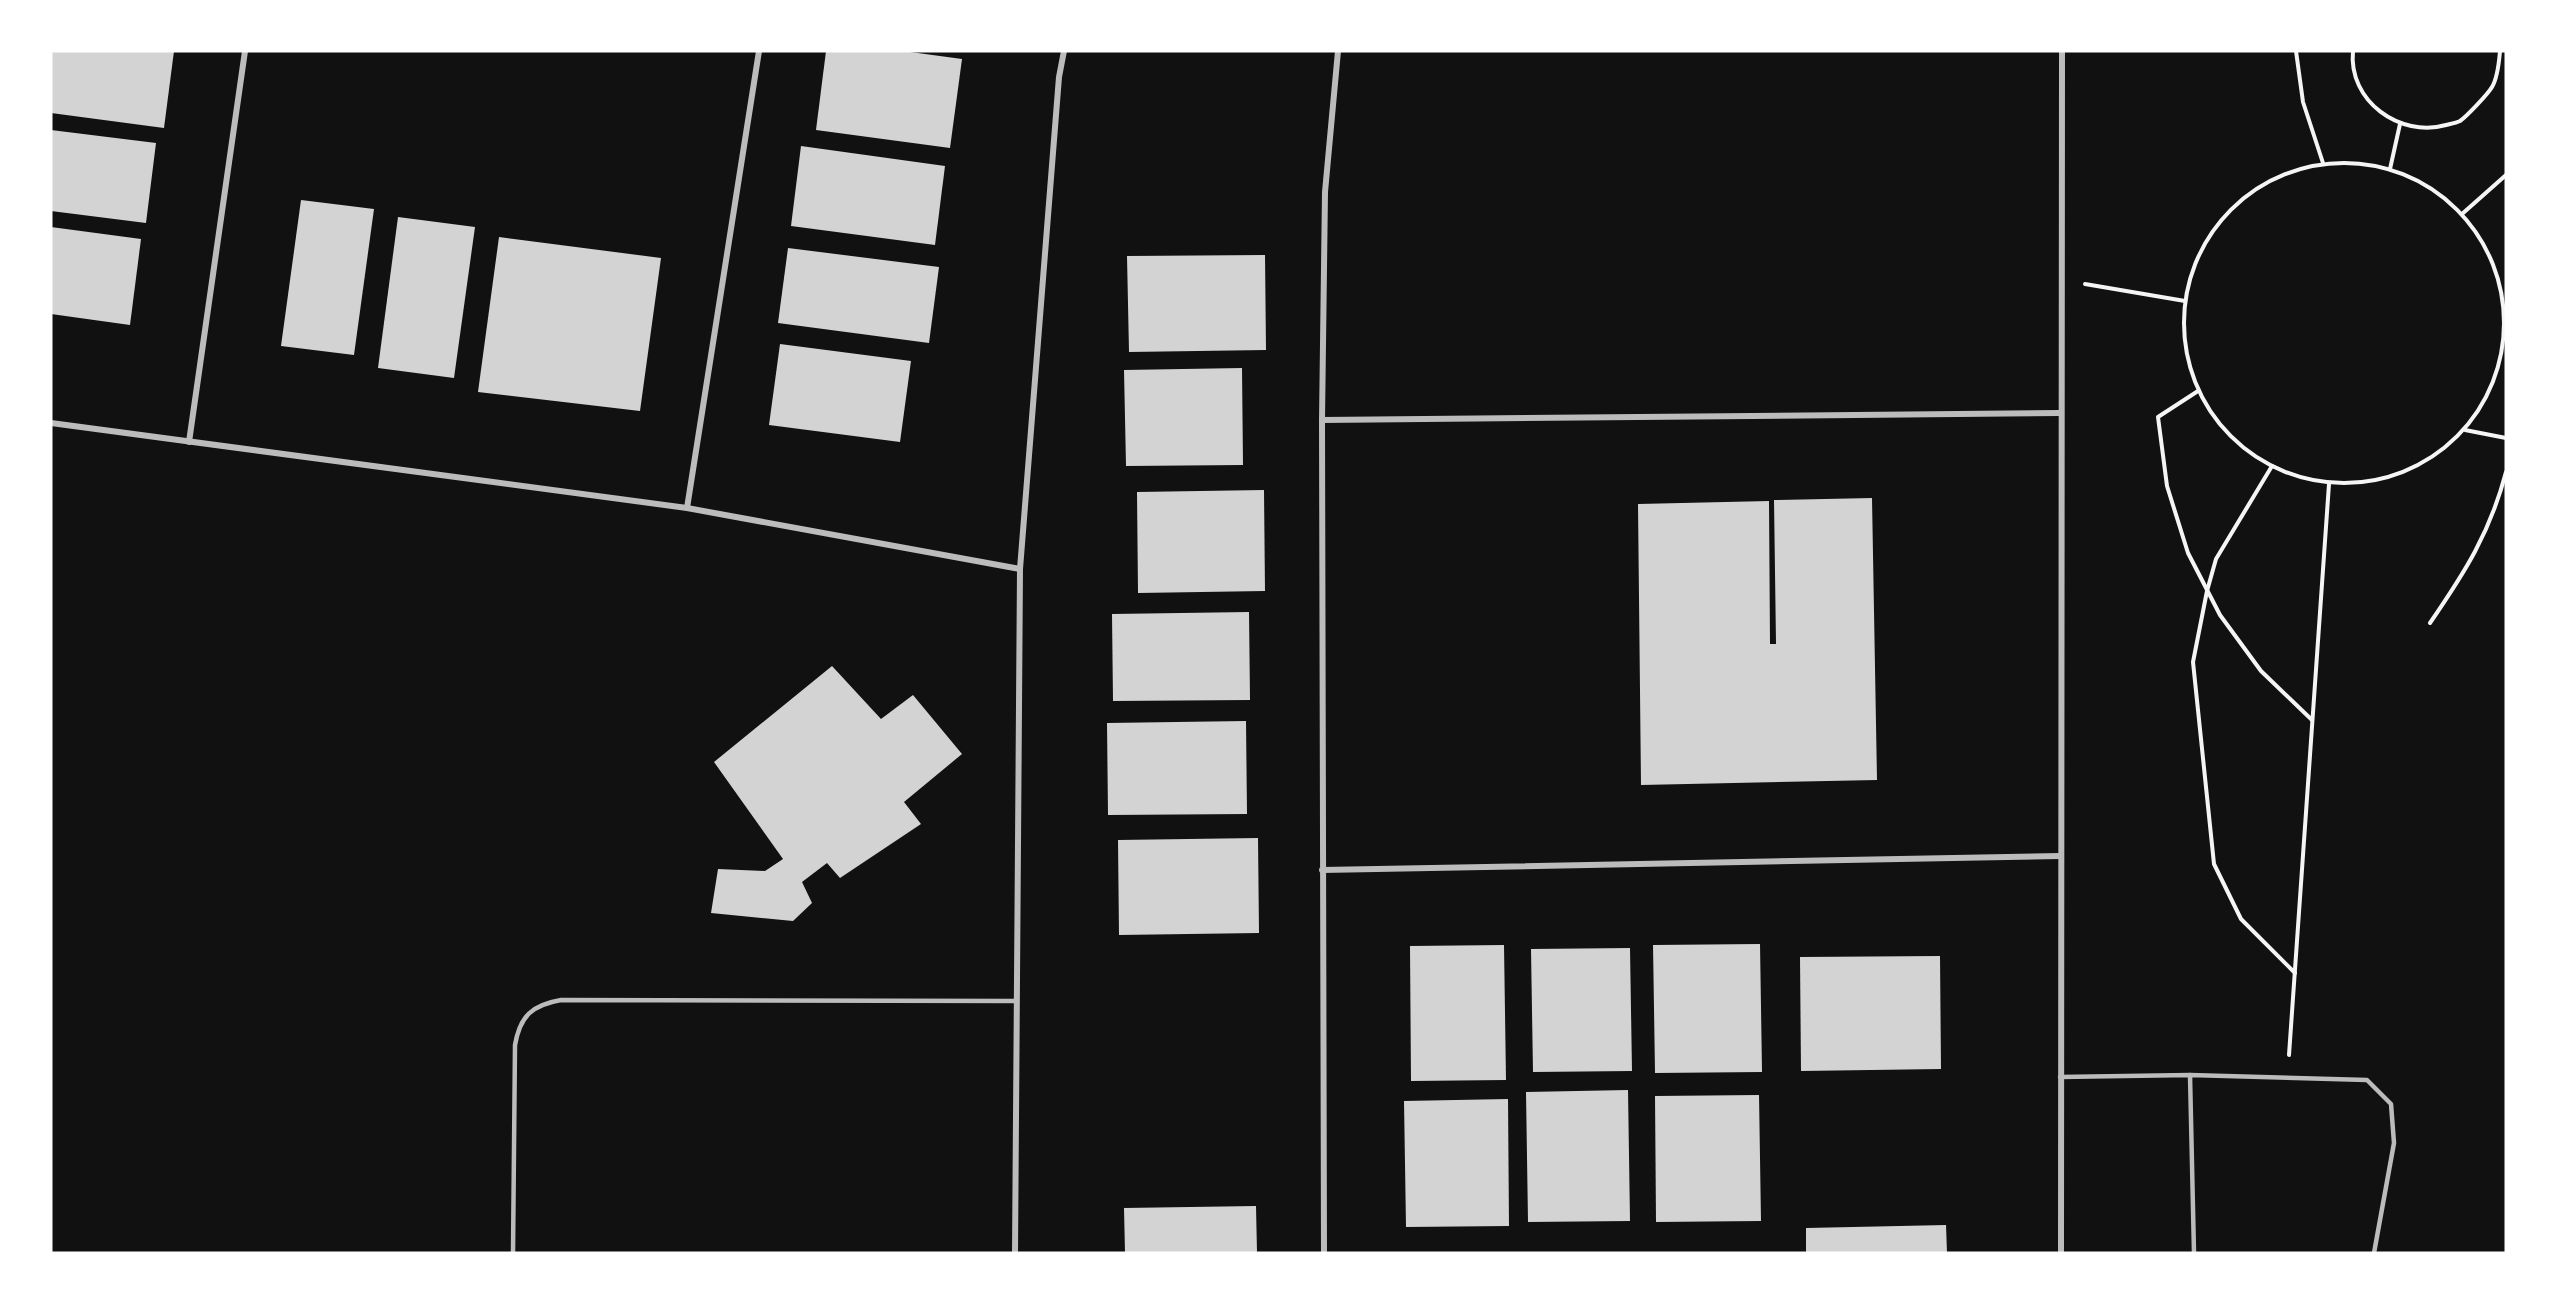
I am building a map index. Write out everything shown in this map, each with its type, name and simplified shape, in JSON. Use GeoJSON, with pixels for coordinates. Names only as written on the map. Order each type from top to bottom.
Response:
{"type":"FeatureCollection","features":[{"type":"Feature","properties":{"kind":"street"},"geometry":{"type":"LineString","coordinates":[[189,442],[245,51]]}},
{"type":"Feature","properties":{"kind":"street"},"geometry":{"type":"LineString","coordinates":[[687,508],[759,51]]}},
{"type":"Feature","properties":{"kind":"street"},"geometry":{"type":"LineString","coordinates":[[1015,1253],[1020,569],[1059,77],[1064,51]]}},
{"type":"Feature","properties":{"kind":"street"},"geometry":{"type":"LineString","coordinates":[[1324,1253],[1322,420],[1325,192],[1338,51]]}},
{"type":"Feature","properties":{"kind":"street"},"geometry":{"type":"LineString","coordinates":[[2061,1253],[2062,51]]}},
{"type":"Feature","properties":{"kind":"street"},"geometry":{"type":"LineString","coordinates":[[1322,420],[2060,413]]}},
{"type":"Feature","properties":{"kind":"street"},"geometry":{"type":"LineString","coordinates":[[51,423],[687,508],[1020,569]]}},
{"type":"Feature","properties":{"kind":"street"},"geometry":{"type":"LineString","coordinates":[[1322,870],[2060,856]]}},
{"type":"Feature","properties":{"kind":"lane"},"geometry":{"type":"LineString","coordinates":[[513,1253],[515,1045],[518,1027],[529,1013],[543,1003],[561,1000],[1016,1001]]}},
{"type":"Feature","properties":{"kind":"lane"},"geometry":{"type":"LineString","coordinates":[[2190,1075],[2194,1253]]}},
{"type":"Feature","properties":{"kind":"lane"},"geometry":{"type":"LineString","coordinates":[[2060,1077],[2190,1075],[2367,1080],[2391,1104],[2394,1143],[2374,1253]]}},
{"type":"Feature","properties":{"kind":"path"},"geometry":{"type":"LineString","coordinates":[[2296,51],[2303,102],[2324,164]]}},
{"type":"Feature","properties":{"kind":"path"},"geometry":{"type":"LineString","coordinates":[[2354,51],[2352,61],[2360,87],[2376,110],[2400,124],[2431,129],[2460,121],[2492,87],[2500,51]]}},
{"type":"Feature","properties":{"kind":"path"},"geometry":{"type":"LineString","coordinates":[[2390,168],[2400,124]]}},
{"type":"Feature","properties":{"kind":"path"},"geometry":{"type":"LineString","coordinates":[[2357,163],[2390,168],[2429,186],[2462,214],[2489,254],[2503,299],[2505,347],[2490,391],[2465,430],[2437,455],[2403,473],[2366,483],[2329,484],[2288,475],[2251,455],[2221,426],[2198,391],[2185,346],[2185,301],[2197,260],[2218,225],[2247,195],[2283,174],[2324,164],[2357,163]]}},
{"type":"Feature","properties":{"kind":"path"},"geometry":{"type":"LineString","coordinates":[[2462,214],[2506,175]]}},
{"type":"Feature","properties":{"kind":"path"},"geometry":{"type":"LineString","coordinates":[[2061,280],[2185,301]]}},
{"type":"Feature","properties":{"kind":"path"},"geometry":{"type":"LineString","coordinates":[[2198,391],[2158,417],[2167,486],[2188,553],[2220,615],[2261,671],[2312,720]]}},
{"type":"Feature","properties":{"kind":"path"},"geometry":{"type":"LineString","coordinates":[[2465,430],[2506,438]]}},
{"type":"Feature","properties":{"kind":"path"},"geometry":{"type":"LineString","coordinates":[[2272,466],[2216,559],[2207,591],[2193,662],[2214,864],[2241,918],[2295,973]]}},
{"type":"Feature","properties":{"kind":"path"},"geometry":{"type":"LineString","coordinates":[[2430,623],[2469,567],[2497,506],[2506,472]]}},
{"type":"Feature","properties":{"kind":"path"},"geometry":{"type":"LineString","coordinates":[[2288,1076],[2329,484]]}},
{"type":"Feature","properties":{"kind":"building"},"geometry":{"type":"Polygon","coordinates":[[[51,51],[174,51],[164,128],[51,113],[51,51]]]}},
{"type":"Feature","properties":{"kind":"building"},"geometry":{"type":"Polygon","coordinates":[[[826,51],[903,51],[962,59],[950,148],[816,130],[826,51]]]}},
{"type":"Feature","properties":{"kind":"building"},"geometry":{"type":"Polygon","coordinates":[[[51,130],[156,143],[146,223],[51,211],[51,130]]]}},
{"type":"Feature","properties":{"kind":"building"},"geometry":{"type":"Polygon","coordinates":[[[801,146],[945,166],[935,245],[791,226],[801,146]]]}},
{"type":"Feature","properties":{"kind":"building"},"geometry":{"type":"Polygon","coordinates":[[[301,200],[374,209],[354,355],[281,346],[301,200]]]}},
{"type":"Feature","properties":{"kind":"building"},"geometry":{"type":"Polygon","coordinates":[[[398,217],[475,227],[454,378],[378,368],[398,217]]]}},
{"type":"Feature","properties":{"kind":"building"},"geometry":{"type":"Polygon","coordinates":[[[51,227],[141,239],[130,325],[51,314],[51,227]]]}},
{"type":"Feature","properties":{"kind":"building"},"geometry":{"type":"Polygon","coordinates":[[[499,237],[661,258],[640,411],[478,392],[499,237]]]}},
{"type":"Feature","properties":{"kind":"building"},"geometry":{"type":"Polygon","coordinates":[[[788,248],[939,267],[929,343],[778,323],[788,248]]]}},
{"type":"Feature","properties":{"kind":"building"},"geometry":{"type":"Polygon","coordinates":[[[1265,255],[1266,350],[1129,352],[1127,256],[1265,255]]]}},
{"type":"Feature","properties":{"kind":"building"},"geometry":{"type":"Polygon","coordinates":[[[780,344],[911,361],[900,442],[769,425],[780,344]]]}},
{"type":"Feature","properties":{"kind":"building"},"geometry":{"type":"Polygon","coordinates":[[[1242,368],[1243,465],[1126,466],[1124,370],[1242,368]]]}},
{"type":"Feature","properties":{"kind":"building"},"geometry":{"type":"Polygon","coordinates":[[[1264,490],[1265,591],[1138,593],[1137,492],[1264,490]]]}},
{"type":"Feature","properties":{"kind":"building"},"geometry":{"type":"Polygon","coordinates":[[[1872,498],[1877,780],[1641,785],[1638,504],[1769,501],[1770,644],[1776,644],[1774,500],[1872,498]]]}},
{"type":"Feature","properties":{"kind":"building"},"geometry":{"type":"Polygon","coordinates":[[[1249,612],[1250,700],[1113,701],[1112,614],[1249,612]]]}},
{"type":"Feature","properties":{"kind":"building"},"geometry":{"type":"Polygon","coordinates":[[[832,666],[881,719],[913,695],[962,754],[904,802],[921,824],[840,878],[827,863],[802,882],[812,903],[793,921],[711,913],[718,869],[765,871],[783,859],[714,762],[832,666]]]}},
{"type":"Feature","properties":{"kind":"building"},"geometry":{"type":"Polygon","coordinates":[[[1246,721],[1247,814],[1108,815],[1107,723],[1246,721]]]}},
{"type":"Feature","properties":{"kind":"building"},"geometry":{"type":"Polygon","coordinates":[[[1258,838],[1259,933],[1119,935],[1118,840],[1258,838]]]}},
{"type":"Feature","properties":{"kind":"building"},"geometry":{"type":"Polygon","coordinates":[[[1760,944],[1762,1072],[1655,1073],[1653,945],[1760,944]]]}},
{"type":"Feature","properties":{"kind":"building"},"geometry":{"type":"Polygon","coordinates":[[[1504,945],[1506,1080],[1411,1081],[1410,946],[1504,945]]]}},
{"type":"Feature","properties":{"kind":"building"},"geometry":{"type":"Polygon","coordinates":[[[1630,948],[1632,1071],[1533,1072],[1531,949],[1630,948]]]}},
{"type":"Feature","properties":{"kind":"building"},"geometry":{"type":"Polygon","coordinates":[[[1940,956],[1941,1069],[1801,1071],[1800,957],[1940,956]]]}},
{"type":"Feature","properties":{"kind":"building"},"geometry":{"type":"Polygon","coordinates":[[[1628,1090],[1630,1221],[1528,1222],[1526,1092],[1628,1090]]]}},
{"type":"Feature","properties":{"kind":"building"},"geometry":{"type":"Polygon","coordinates":[[[1759,1095],[1761,1221],[1656,1222],[1655,1096],[1759,1095]]]}},
{"type":"Feature","properties":{"kind":"building"},"geometry":{"type":"Polygon","coordinates":[[[1508,1099],[1509,1226],[1406,1227],[1404,1101],[1508,1099]]]}},
{"type":"Feature","properties":{"kind":"building"},"geometry":{"type":"Polygon","coordinates":[[[1256,1206],[1257,1253],[1125,1253],[1124,1208],[1256,1206]]]}},
{"type":"Feature","properties":{"kind":"building"},"geometry":{"type":"Polygon","coordinates":[[[1946,1225],[1947,1253],[1806,1253],[1806,1228],[1946,1225]]]}}]}
